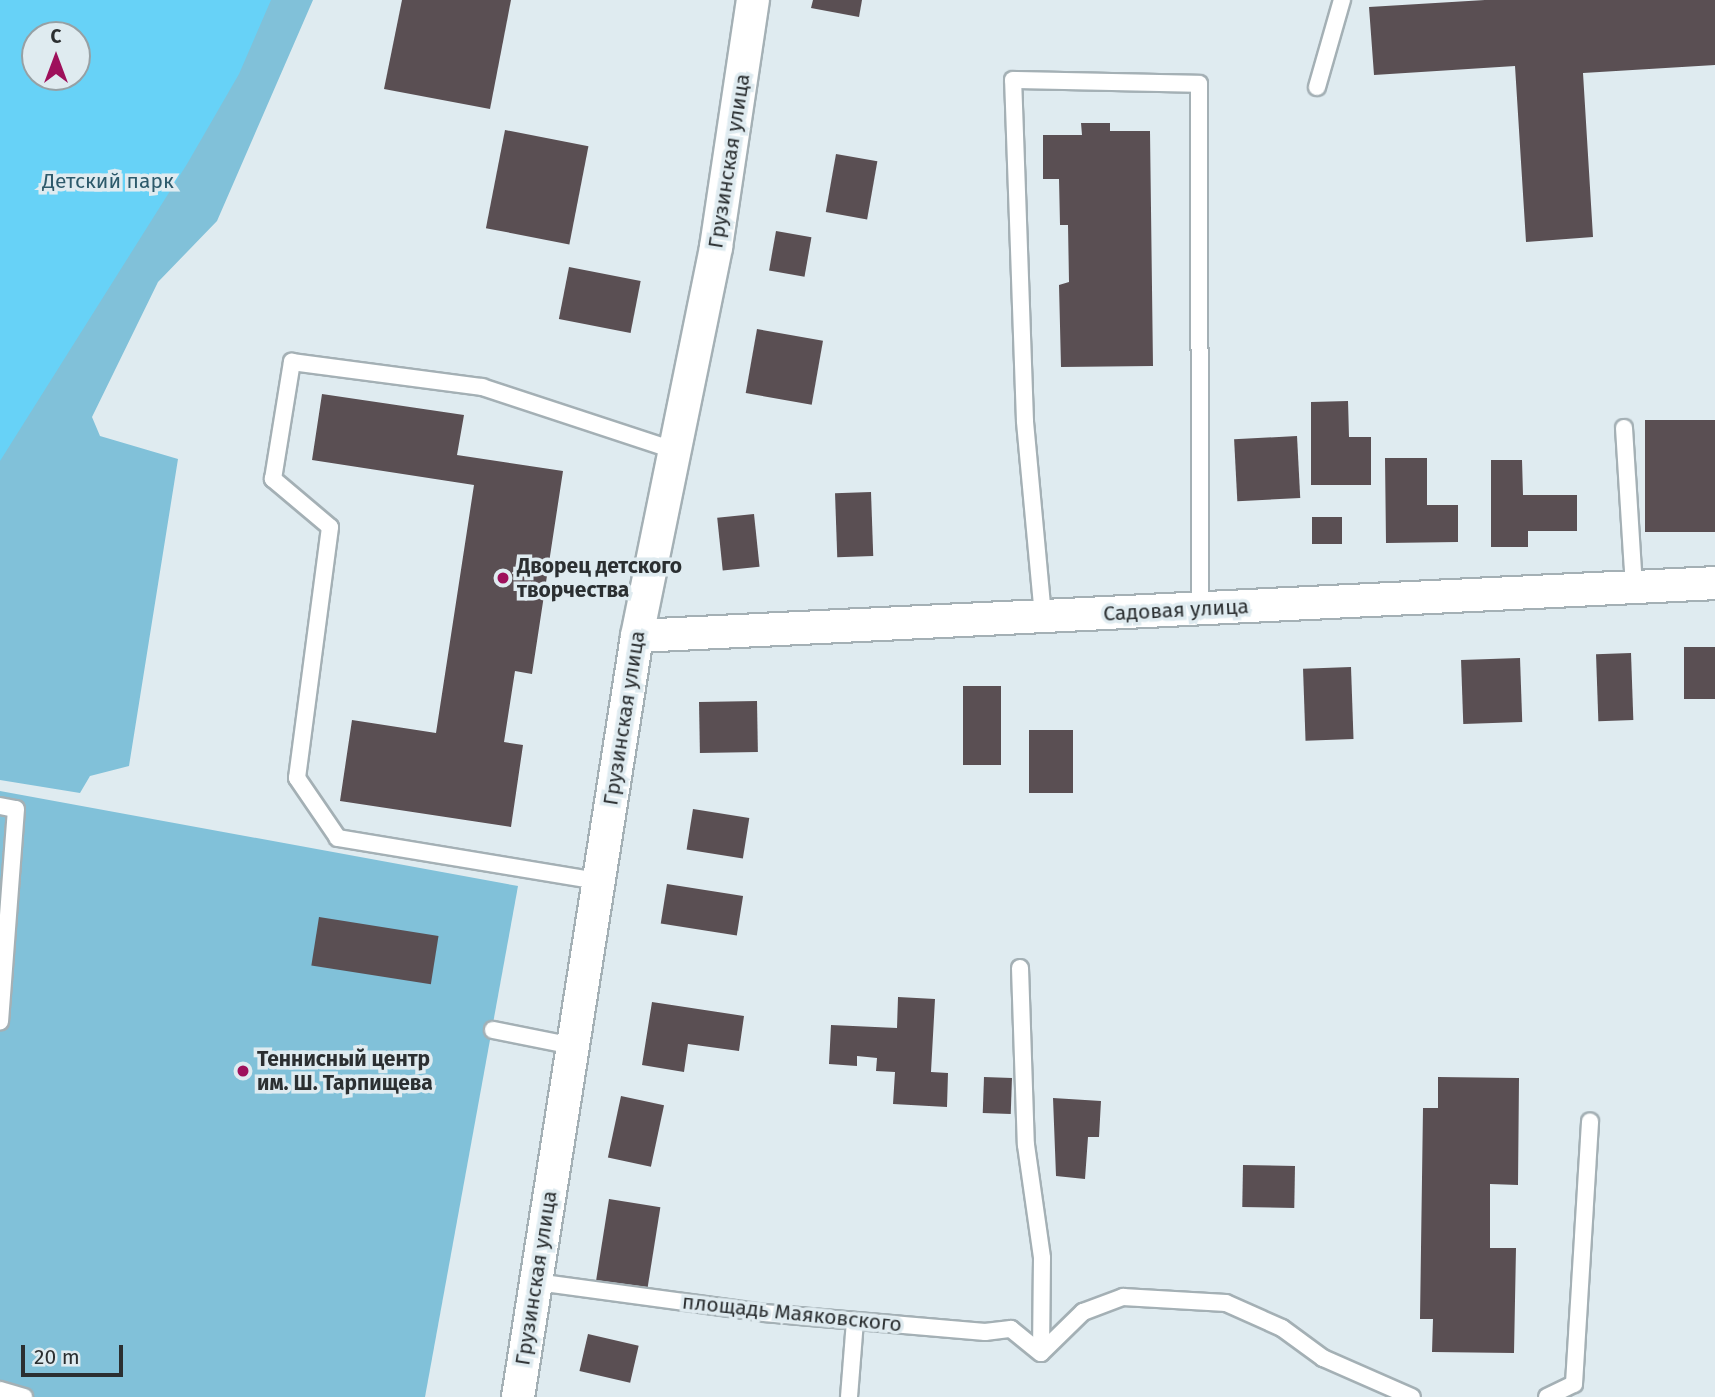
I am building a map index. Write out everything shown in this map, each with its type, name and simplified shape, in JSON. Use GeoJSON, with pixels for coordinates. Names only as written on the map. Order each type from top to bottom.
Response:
{"type":"FeatureCollection","features":[{"type":"Feature","properties":{"kind":"street","name":"Грузинская улица"},"geometry":{"type":"LineString","coordinates":[[518,1397],[637,636],[677,452],[753,0]]}},
{"type":"Feature","properties":{"kind":"street","name":"Садовая улица"},"geometry":{"type":"LineString","coordinates":[[637,636],[1715,583]]}},
{"type":"Feature","properties":{"kind":"lane"},"geometry":{"type":"LineString","coordinates":[[1317,86],[1342,0]]}},
{"type":"Feature","properties":{"kind":"lane"},"geometry":{"type":"LineString","coordinates":[[1044,616],[1025,421],[1013,80],[1199,84],[1200,609]]}},
{"type":"Feature","properties":{"kind":"lane"},"geometry":{"type":"LineString","coordinates":[[598,881],[338,838],[297,778],[330,527],[273,479],[292,362],[482,387],[677,452]]}},
{"type":"Feature","properties":{"kind":"lane"},"geometry":{"type":"LineString","coordinates":[[1624,428],[1634,587]]}},
{"type":"Feature","properties":{"kind":"lane"},"geometry":{"type":"LineString","coordinates":[[0,806],[16,809],[0,1021]]}},
{"type":"Feature","properties":{"kind":"lane"},"geometry":{"type":"LineString","coordinates":[[1020,968],[1026,1145],[1042,1258],[1041,1353]]}},
{"type":"Feature","properties":{"kind":"lane"},"geometry":{"type":"LineString","coordinates":[[493,1030],[573,1046]]}},
{"type":"Feature","properties":{"kind":"lane"},"geometry":{"type":"LineString","coordinates":[[1547,1397],[1574,1384],[1590,1121]]}},
{"type":"Feature","properties":{"kind":"lane","name":"площадь Маяковского"},"geometry":{"type":"LineString","coordinates":[[536,1282],[855,1321],[1012,1329],[1041,1353]]}},
{"type":"Feature","properties":{"kind":"lane"},"geometry":{"type":"LineString","coordinates":[[1041,1353],[1083,1312],[1123,1297],[1226,1303],[1282,1328],[1323,1359],[1412,1397]]}},
{"type":"Feature","properties":{"kind":"lane"},"geometry":{"type":"LineString","coordinates":[[849,1397],[855,1321]]}},
{"type":"Feature","properties":{"kind":"lane"},"geometry":{"type":"LineString","coordinates":[[0,1390],[24,1397]]}},
{"type":"Feature","properties":{"kind":"green space","name":"Детский парк"},"geometry":{"type":"Polygon","coordinates":[[[0,0],[313,0],[217,221],[158,282],[92,417],[100,436],[178,459],[129,766],[90,776],[80,793],[0,780],[0,0]]]}},
{"type":"Feature","properties":{"kind":"green space","name":"Теннисный центр им. Ш. Тарпищева"},"geometry":{"type":"Polygon","coordinates":[[[0,791],[518,886],[425,1397],[0,1397],[0,791]]]}},
{"type":"Feature","properties":{"kind":"shaded area"},"geometry":{"type":"Polygon","coordinates":[[[0,0],[271,0],[239,74],[187,164],[0,461],[0,0]]]}},
{"type":"Feature","properties":{"kind":"building"},"geometry":{"type":"Polygon","coordinates":[[[402,0],[511,0],[490,109],[384,89],[402,0]]]}},
{"type":"Feature","properties":{"kind":"building"},"geometry":{"type":"Polygon","coordinates":[[[813,0],[862,0],[859,17],[811,8],[813,0]]]}},
{"type":"Feature","properties":{"kind":"building"},"geometry":{"type":"Polygon","coordinates":[[[1485,0],[1715,0],[1715,65],[1583,73],[1593,237],[1526,242],[1515,66],[1374,75],[1369,7],[1485,0]]]}},
{"type":"Feature","properties":{"kind":"building"},"geometry":{"type":"Polygon","coordinates":[[[1081,123],[1110,123],[1110,131],[1150,131],[1153,366],[1061,367],[1059,285],[1069,282],[1068,225],[1060,225],[1059,179],[1043,179],[1043,135],[1082,135],[1081,123]]]}},
{"type":"Feature","properties":{"kind":"building"},"geometry":{"type":"Polygon","coordinates":[[[505,130],[588,146],[569,244],[486,228],[505,130]]]}},
{"type":"Feature","properties":{"kind":"building"},"geometry":{"type":"Polygon","coordinates":[[[836,154],[877,161],[867,219],[826,212],[836,154]]]}},
{"type":"Feature","properties":{"kind":"building"},"geometry":{"type":"Polygon","coordinates":[[[776,231],[811,237],[805,277],[769,270],[776,231]]]}},
{"type":"Feature","properties":{"kind":"building"},"geometry":{"type":"Polygon","coordinates":[[[569,267],[641,281],[631,333],[559,319],[569,267]]]}},
{"type":"Feature","properties":{"kind":"building"},"geometry":{"type":"Polygon","coordinates":[[[757,329],[823,341],[812,405],[746,393],[757,329]]]}},
{"type":"Feature","properties":{"kind":"building","name":"Дворец детского творчества"},"geometry":{"type":"Polygon","coordinates":[[[322,394],[464,415],[457,455],[563,471],[532,674],[515,671],[504,742],[523,745],[511,827],[340,801],[352,720],[436,733],[474,485],[312,460],[322,394]]]}},
{"type":"Feature","properties":{"kind":"building"},"geometry":{"type":"Polygon","coordinates":[[[1348,401],[1349,437],[1371,437],[1371,485],[1311,485],[1311,402],[1348,401]]]}},
{"type":"Feature","properties":{"kind":"building"},"geometry":{"type":"Polygon","coordinates":[[[1645,420],[1715,420],[1715,532],[1645,532],[1645,420]]]}},
{"type":"Feature","properties":{"kind":"building"},"geometry":{"type":"Polygon","coordinates":[[[1297,436],[1300,498],[1237,501],[1234,439],[1297,436]]]}},
{"type":"Feature","properties":{"kind":"building"},"geometry":{"type":"Polygon","coordinates":[[[1385,458],[1427,458],[1427,505],[1458,505],[1458,542],[1386,543],[1385,458]]]}},
{"type":"Feature","properties":{"kind":"building"},"geometry":{"type":"Polygon","coordinates":[[[1491,460],[1522,460],[1523,495],[1577,495],[1577,531],[1528,531],[1528,547],[1491,547],[1491,460]]]}},
{"type":"Feature","properties":{"kind":"building"},"geometry":{"type":"Polygon","coordinates":[[[871,492],[873,556],[837,557],[835,493],[871,492]]]}},
{"type":"Feature","properties":{"kind":"building"},"geometry":{"type":"Polygon","coordinates":[[[754,514],[760,567],[723,571],[717,518],[754,514]]]}},
{"type":"Feature","properties":{"kind":"building"},"geometry":{"type":"Polygon","coordinates":[[[1312,517],[1342,517],[1342,544],[1312,544],[1312,517]]]}},
{"type":"Feature","properties":{"kind":"building"},"geometry":{"type":"Polygon","coordinates":[[[1684,647],[1715,647],[1715,699],[1684,699],[1684,647]]]}},
{"type":"Feature","properties":{"kind":"building"},"geometry":{"type":"Polygon","coordinates":[[[1631,653],[1633,720],[1598,721],[1596,654],[1631,653]]]}},
{"type":"Feature","properties":{"kind":"building"},"geometry":{"type":"Polygon","coordinates":[[[1520,658],[1522,722],[1463,724],[1461,660],[1520,658]]]}},
{"type":"Feature","properties":{"kind":"building"},"geometry":{"type":"Polygon","coordinates":[[[1351,667],[1354,739],[1306,741],[1303,669],[1351,667]]]}},
{"type":"Feature","properties":{"kind":"building"},"geometry":{"type":"Polygon","coordinates":[[[963,686],[1001,686],[1001,765],[963,765],[963,686]]]}},
{"type":"Feature","properties":{"kind":"building"},"geometry":{"type":"Polygon","coordinates":[[[757,701],[758,752],[700,753],[699,702],[757,701]]]}},
{"type":"Feature","properties":{"kind":"building"},"geometry":{"type":"Polygon","coordinates":[[[1029,730],[1073,730],[1073,793],[1029,793],[1029,730]]]}},
{"type":"Feature","properties":{"kind":"building"},"geometry":{"type":"Polygon","coordinates":[[[693,809],[749,818],[743,858],[687,849],[693,809]]]}},
{"type":"Feature","properties":{"kind":"building"},"geometry":{"type":"Polygon","coordinates":[[[667,884],[743,896],[737,936],[661,924],[667,884]]]}},
{"type":"Feature","properties":{"kind":"building"},"geometry":{"type":"Polygon","coordinates":[[[319,917],[439,936],[431,984],[311,965],[319,917]]]}},
{"type":"Feature","properties":{"kind":"building"},"geometry":{"type":"Polygon","coordinates":[[[898,997],[935,999],[931,1072],[948,1073],[947,1107],[893,1104],[895,1072],[876,1071],[877,1058],[857,1056],[857,1066],[829,1064],[831,1025],[897,1028],[898,997]]]}},
{"type":"Feature","properties":{"kind":"building"},"geometry":{"type":"Polygon","coordinates":[[[652,1002],[744,1016],[739,1051],[688,1044],[684,1072],[642,1065],[652,1002]]]}},
{"type":"Feature","properties":{"kind":"building"},"geometry":{"type":"Polygon","coordinates":[[[984,1077],[1012,1078],[1011,1114],[983,1113],[984,1077]]]}},
{"type":"Feature","properties":{"kind":"building"},"geometry":{"type":"Polygon","coordinates":[[[1438,1077],[1519,1078],[1518,1185],[1490,1184],[1490,1248],[1516,1248],[1514,1353],[1432,1352],[1433,1319],[1420,1319],[1423,1108],[1438,1108],[1438,1077]]]}},
{"type":"Feature","properties":{"kind":"building"},"geometry":{"type":"Polygon","coordinates":[[[621,1096],[664,1105],[651,1167],[608,1158],[621,1096]]]}},
{"type":"Feature","properties":{"kind":"building"},"geometry":{"type":"Polygon","coordinates":[[[1053,1098],[1101,1101],[1099,1137],[1088,1137],[1085,1179],[1056,1176],[1053,1098]]]}},
{"type":"Feature","properties":{"kind":"building"},"geometry":{"type":"Polygon","coordinates":[[[1243,1165],[1295,1166],[1294,1208],[1242,1207],[1243,1165]]]}},
{"type":"Feature","properties":{"kind":"building"},"geometry":{"type":"Polygon","coordinates":[[[609,1199],[660,1207],[647,1290],[596,1282],[609,1199]]]}},
{"type":"Feature","properties":{"kind":"building"},"geometry":{"type":"Polygon","coordinates":[[[588,1334],[639,1346],[630,1383],[579,1371],[588,1334]]]}},
{"type":"Feature","properties":{"kind":"place","name":"Дворец детского творчества"},"geometry":{"type":"Point","coordinates":[503,578]}},
{"type":"Feature","properties":{"kind":"place","name":"Теннисный центр им. Ш. Тарпищева"},"geometry":{"type":"Point","coordinates":[243,1071]}}]}
